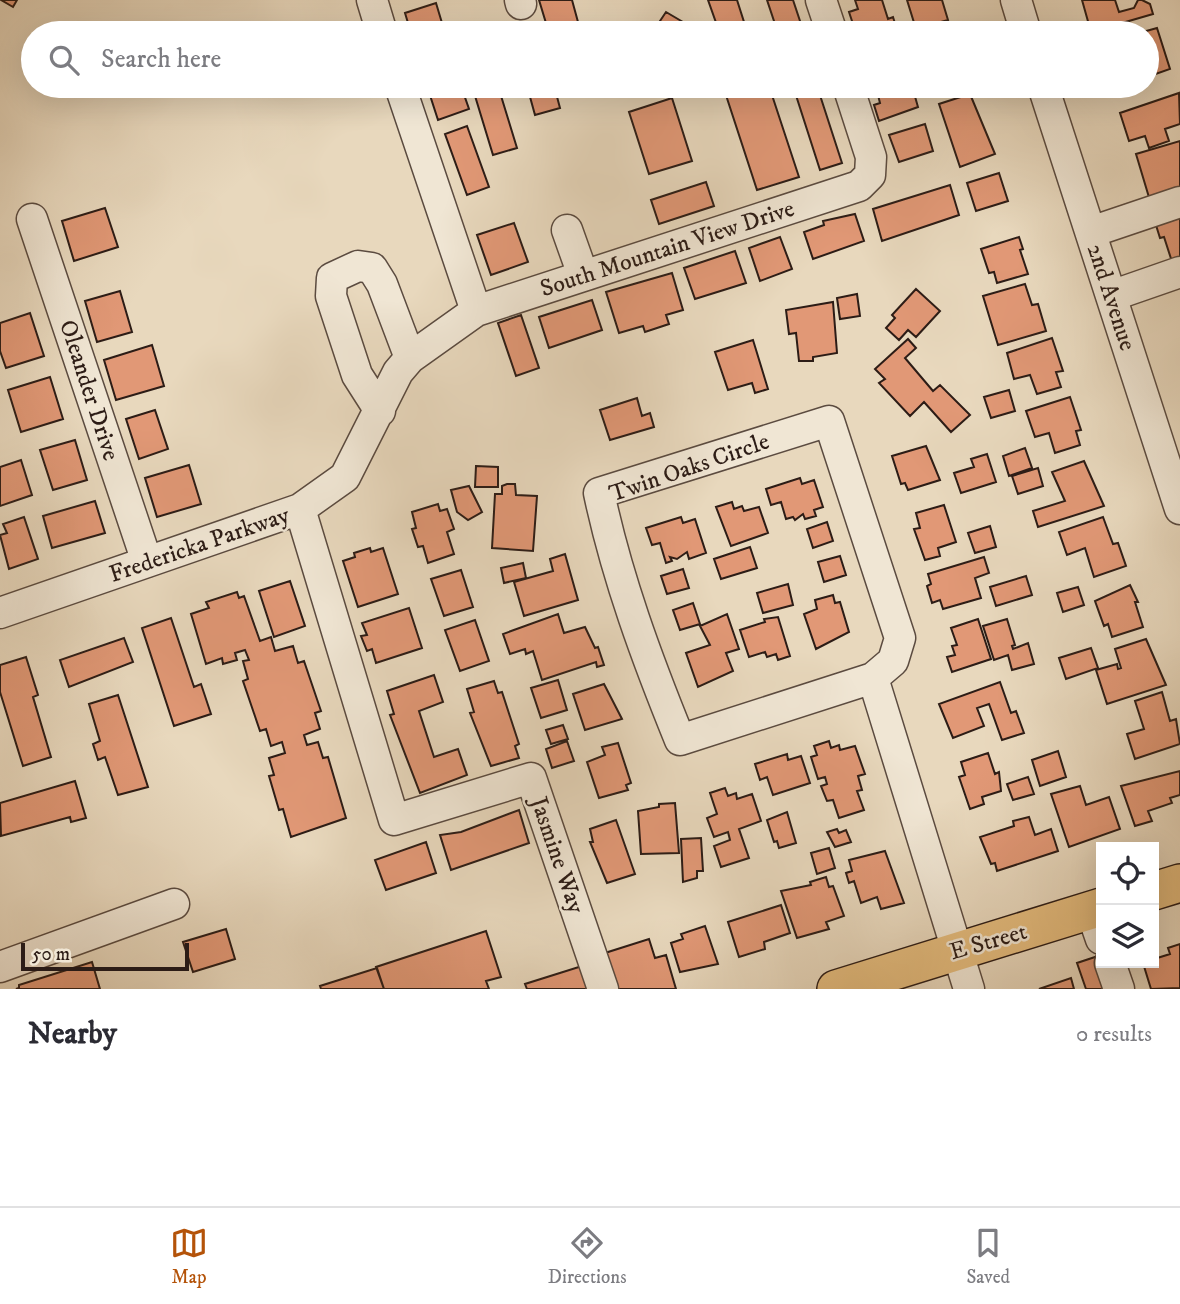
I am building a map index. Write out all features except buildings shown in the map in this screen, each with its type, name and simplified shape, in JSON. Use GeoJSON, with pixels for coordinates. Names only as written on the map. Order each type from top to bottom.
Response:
{"type":"FeatureCollection","features":[{"type":"Feature","properties":{"kind":"main road"},"geometry":{"type":"LineString","coordinates":[[1159,889],[1180,883]]}},
{"type":"Feature","properties":{"kind":"main road","name":"E Street"},"geometry":{"type":"LineString","coordinates":[[836,989],[957,950],[1096,919]]}},
{"type":"Feature","properties":{"kind":"street"},"geometry":{"type":"LineString","coordinates":[[372,0],[378,21]]}},
{"type":"Feature","properties":{"kind":"street"},"geometry":{"type":"LineString","coordinates":[[821,0],[828,21]]}},
{"type":"Feature","properties":{"kind":"street"},"geometry":{"type":"LineString","coordinates":[[1016,0],[1023,21]]}},
{"type":"Feature","properties":{"kind":"street"},"geometry":{"type":"LineString","coordinates":[[404,98],[476,311]]}},
{"type":"Feature","properties":{"kind":"street","name":"South Mountain View Drive"},"geometry":{"type":"LineString","coordinates":[[476,311],[859,186],[870,175],[870,157],[852,98]]}},
{"type":"Feature","properties":{"kind":"street","name":"2nd Avenue"},"geometry":{"type":"LineString","coordinates":[[1047,98],[1180,509]]}},
{"type":"Feature","properties":{"kind":"street"},"geometry":{"type":"LineString","coordinates":[[1091,232],[1180,202]]}},
{"type":"Feature","properties":{"kind":"street","name":"Oleander Drive"},"geometry":{"type":"LineString","coordinates":[[32,219],[147,562]]}},
{"type":"Feature","properties":{"kind":"street"},"geometry":{"type":"LineString","coordinates":[[567,230],[583,275]]}},
{"type":"Feature","properties":{"kind":"street"},"geometry":{"type":"LineString","coordinates":[[380,411],[357,375],[331,296],[332,278],[358,266],[372,268],[382,284],[410,358]]}},
{"type":"Feature","properties":{"kind":"street"},"geometry":{"type":"LineString","coordinates":[[1111,296],[1180,272]]}},
{"type":"Feature","properties":{"kind":"street","name":"Fredericka Parkway"},"geometry":{"type":"LineString","coordinates":[[0,613],[300,509],[345,477],[398,372],[410,358],[476,311]]}},
{"type":"Feature","properties":{"kind":"street","name":"Twin Oaks Circle"},"geometry":{"type":"LineString","coordinates":[[829,421],[900,638],[893,661],[873,678],[680,740],[646,657],[608,537],[599,493],[829,421]]}},
{"type":"Feature","properties":{"kind":"street","name":"Jasmine Way"},"geometry":{"type":"LineString","coordinates":[[300,509],[394,820],[531,778],[603,989]]}},
{"type":"Feature","properties":{"kind":"street"},"geometry":{"type":"LineString","coordinates":[[873,678],[969,989]]}},
{"type":"Feature","properties":{"kind":"street"},"geometry":{"type":"LineString","coordinates":[[0,967],[174,904]]}},
{"type":"Feature","properties":{"kind":"street"},"geometry":{"type":"LineString","coordinates":[[1112,968],[1119,989]]}}]}
